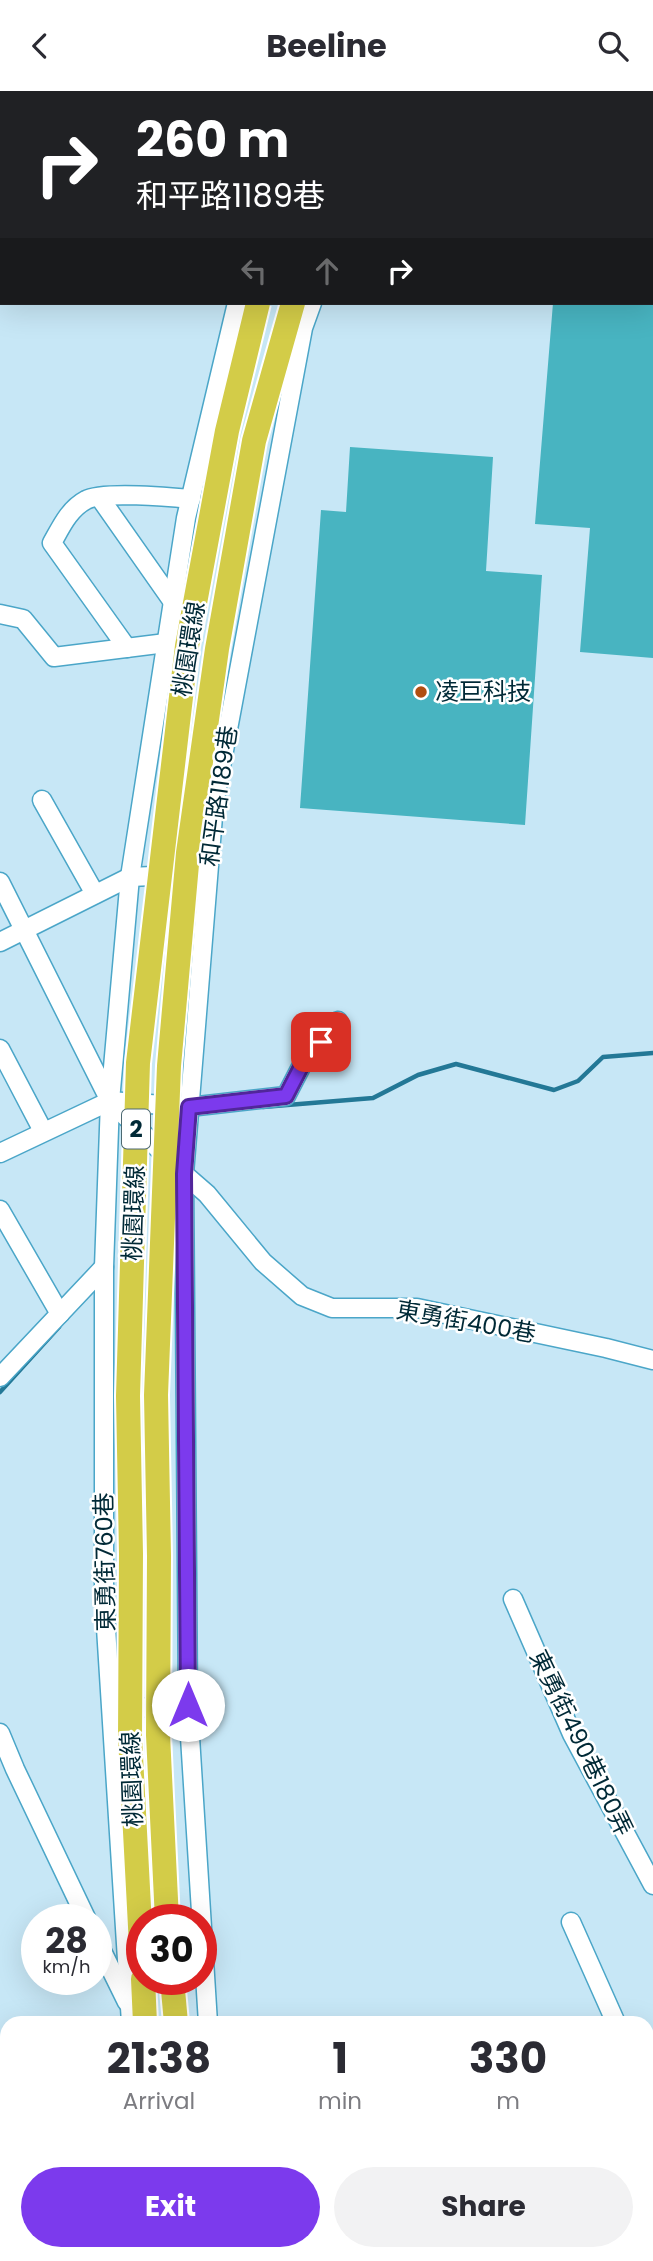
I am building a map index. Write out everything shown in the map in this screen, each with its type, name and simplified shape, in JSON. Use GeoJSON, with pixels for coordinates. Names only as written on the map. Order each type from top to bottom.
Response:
{"type":"FeatureCollection","features":[{"type":"Feature","properties":{"kind":"highway","name":"桃園環線"},"geometry":{"type":"LineString","coordinates":[[139,1904],[130,1737],[128,1396],[138,1063],[187,646],[226,431],[258,305]]}},
{"type":"Feature","properties":{"kind":"highway","name":"桃園環線"},"geometry":{"type":"LineString","coordinates":[[166,1904],[158,1735],[156,1395],[169,1066],[188,853],[217,649],[254,441],[292,305]]}},
{"type":"Feature","properties":{"kind":"highway"},"geometry":{"type":"LineString","coordinates":[[137,2016],[140,1995]]}},
{"type":"Feature","properties":{"kind":"highway"},"geometry":{"type":"LineString","coordinates":[[173,1995],[175,2016]]}},
{"type":"Feature","properties":{"kind":"street"},"geometry":{"type":"LineString","coordinates":[[110,1101],[130,877],[166,643],[191,499],[237,305]]}},
{"type":"Feature","properties":{"kind":"street","name":"和平路1189巷"},"geometry":{"type":"LineString","coordinates":[[208,2016],[188,1705],[184,1174],[214,804],[303,328],[311,305]]}},
{"type":"Feature","properties":{"kind":"street"},"geometry":{"type":"LineString","coordinates":[[128,649],[52,543],[69,513],[88,498],[132,495],[191,499]]}},
{"type":"Feature","properties":{"kind":"street"},"geometry":{"type":"LineString","coordinates":[[100,498],[173,602]]}},
{"type":"Feature","properties":{"kind":"street"},"geometry":{"type":"LineString","coordinates":[[0,614],[23,619],[54,657],[166,643]]}},
{"type":"Feature","properties":{"kind":"street"},"geometry":{"type":"LineString","coordinates":[[42,800],[94,894]]}},
{"type":"Feature","properties":{"kind":"street"},"geometry":{"type":"LineString","coordinates":[[0,942],[130,877],[208,873]]}},
{"type":"Feature","properties":{"kind":"street"},"geometry":{"type":"LineString","coordinates":[[0,882],[110,1101]]}},
{"type":"Feature","properties":{"kind":"street"},"geometry":{"type":"LineString","coordinates":[[0,1153],[110,1101],[189,1107],[286,1096],[303,1063],[338,1021]]}},
{"type":"Feature","properties":{"kind":"street"},"geometry":{"type":"LineString","coordinates":[[0,1049],[43,1131]]}},
{"type":"Feature","properties":{"kind":"street","name":"東勇街400巷"},"geometry":{"type":"LineString","coordinates":[[110,1101],[207,1194],[262,1262],[302,1297],[332,1308],[417,1308],[653,1360]]}},
{"type":"Feature","properties":{"kind":"street","name":"東勇街760巷"},"geometry":{"type":"LineString","coordinates":[[110,1101],[104,1267],[104,1597],[110,1710],[136,2016]]}},
{"type":"Feature","properties":{"kind":"street"},"geometry":{"type":"LineString","coordinates":[[0,1210],[60,1314]]}},
{"type":"Feature","properties":{"kind":"street"},"geometry":{"type":"LineString","coordinates":[[0,1377],[104,1267]]}},
{"type":"Feature","properties":{"kind":"street","name":"東勇街490巷180弄"},"geometry":{"type":"LineString","coordinates":[[513,1599],[572,1734],[653,1885]]}},
{"type":"Feature","properties":{"kind":"street"},"geometry":{"type":"LineString","coordinates":[[110,1710],[188,1705]]}},
{"type":"Feature","properties":{"kind":"street"},"geometry":{"type":"LineString","coordinates":[[0,1733],[79,1904]]}},
{"type":"Feature","properties":{"kind":"street"},"geometry":{"type":"LineString","coordinates":[[570,1922],[612,2016]]}},
{"type":"Feature","properties":{"kind":"street"},"geometry":{"type":"LineString","coordinates":[[112,1971],[134,2016]]}},
{"type":"Feature","properties":{"kind":"building"},"geometry":{"type":"Polygon","coordinates":[[[553,305],[653,305],[653,658],[580,652],[590,528],[535,524],[553,305]]]}},
{"type":"Feature","properties":{"kind":"building","name":"凌巨科技"},"geometry":{"type":"Polygon","coordinates":[[[350,447],[493,457],[486,571],[542,575],[525,825],[300,808],[321,510],[346,512],[350,447]]]}},
{"type":"Feature","properties":{"kind":"waterway"},"geometry":{"type":"LineString","coordinates":[[263,1107],[373,1098],[418,1075],[456,1064],[554,1090],[578,1081],[603,1057],[653,1053]]}},
{"type":"Feature","properties":{"kind":"waterway"},"geometry":{"type":"LineString","coordinates":[[0,1392],[59,1327]]}},
{"type":"Feature","properties":{"kind":"place","name":"凌巨科技"},"geometry":{"type":"Point","coordinates":[421,692]}},
{"type":"Feature","properties":{"kind":"route"},"geometry":{"type":"LineString","coordinates":[[188,1705],[184,1174],[189,1107],[286,1096],[303,1063],[321,1042]]}}]}
